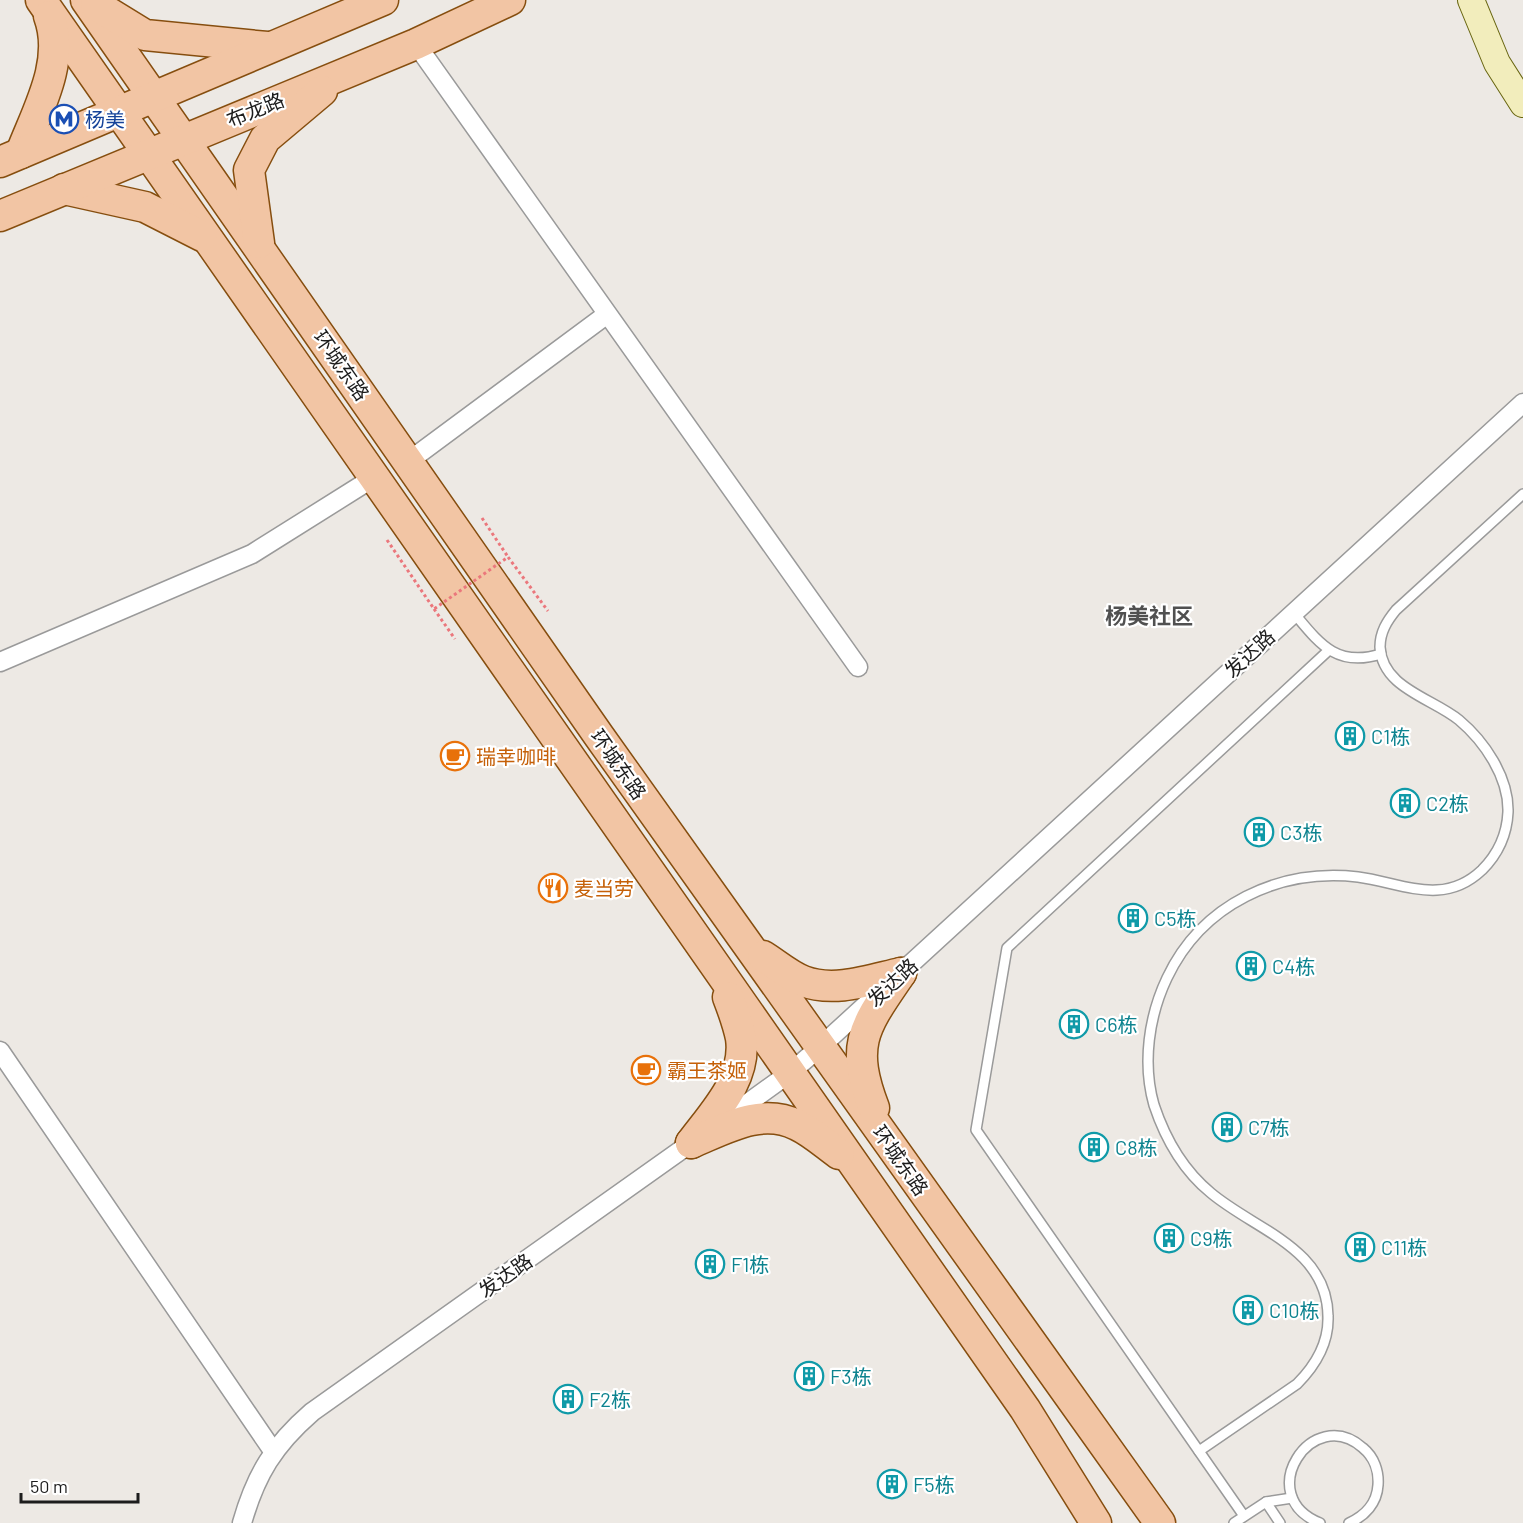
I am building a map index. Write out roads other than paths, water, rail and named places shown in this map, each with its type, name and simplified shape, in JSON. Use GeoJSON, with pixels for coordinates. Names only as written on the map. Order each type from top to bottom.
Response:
{"type":"FeatureCollection","features":[{"type":"Feature","properties":{"kind":"main road"},"geometry":{"type":"LineString","coordinates":[[87,0],[145,34],[270,47]]}},
{"type":"Feature","properties":{"kind":"main road","name":"环城东路"},"geometry":{"type":"LineString","coordinates":[[87,0],[599,736],[1160,1523]]}},
{"type":"Feature","properties":{"kind":"main road"},"geometry":{"type":"LineString","coordinates":[[10,157],[383,0]]}},
{"type":"Feature","properties":{"kind":"main road","name":"布龙路"},"geometry":{"type":"LineString","coordinates":[[0,216],[416,44],[510,0]]}},
{"type":"Feature","properties":{"kind":"main road"},"geometry":{"type":"LineString","coordinates":[[10,157],[52,70],[53,33],[43,4]]}},
{"type":"Feature","properties":{"kind":"main road","name":"环城东路"},"geometry":{"type":"LineString","coordinates":[[43,4],[1025,1409],[1096,1523]]}},
{"type":"Feature","properties":{"kind":"main road"},"geometry":{"type":"LineString","coordinates":[[260,249],[249,170],[265,139],[344,73]]}},
{"type":"Feature","properties":{"kind":"main road"},"geometry":{"type":"LineString","coordinates":[[64,189],[145,207],[207,239]]}},
{"type":"Feature","properties":{"kind":"main road"},"geometry":{"type":"LineString","coordinates":[[748,945],[791,975],[816,984],[841,985],[901,973]]}},
{"type":"Feature","properties":{"kind":"main road"},"geometry":{"type":"LineString","coordinates":[[692,1143],[732,1085],[740,1063],[739,1029],[720,971]]}},
{"type":"Feature","properties":{"kind":"main road"},"geometry":{"type":"LineString","coordinates":[[886,1140],[864,1081],[862,1046],[873,1013],[901,973]]}},
{"type":"Feature","properties":{"kind":"main road"},"geometry":{"type":"LineString","coordinates":[[692,1143],[744,1121],[767,1117],[799,1126],[856,1166]]}},
{"type":"Feature","properties":{"kind":"street"},"geometry":{"type":"LineString","coordinates":[[1471,0],[1497,63],[1523,104]]}},
{"type":"Feature","properties":{"kind":"street"},"geometry":{"type":"LineString","coordinates":[[416,44],[606,315],[858,667]]}},
{"type":"Feature","properties":{"kind":"street"},"geometry":{"type":"LineString","coordinates":[[409,461],[606,315]]}},
{"type":"Feature","properties":{"kind":"street","name":"发达路"},"geometry":{"type":"LineString","coordinates":[[242,1523],[255,1484],[273,1451],[312,1412],[791,1072],[1523,403]]}},
{"type":"Feature","properties":{"kind":"street"},"geometry":{"type":"LineString","coordinates":[[0,662],[252,554],[373,478]]}},
{"type":"Feature","properties":{"kind":"street"},"geometry":{"type":"LineString","coordinates":[[0,1051],[273,1451]]}},
{"type":"Feature","properties":{"kind":"lane"},"geometry":{"type":"LineString","coordinates":[[1199,1451],[1291,1388],[1306,1374],[1321,1351],[1328,1325],[1328,1312],[1322,1285],[1308,1262],[1288,1244],[1210,1193],[1185,1167],[1166,1136],[1154,1102],[1148,1066],[1150,1030],[1156,1004],[1174,963],[1196,934],[1223,910],[1254,891],[1289,880],[1325,875],[1361,878],[1413,890],[1431,891],[1466,882],[1480,872],[1493,858],[1502,842],[1507,825],[1508,807],[1505,789],[1491,758],[1458,719],[1391,675],[1384,665],[1380,642],[1388,619],[1523,494]]}},
{"type":"Feature","properties":{"kind":"lane"},"geometry":{"type":"LineString","coordinates":[[1293,612],[1317,640],[1329,650],[1351,658],[1381,654]]}},
{"type":"Feature","properties":{"kind":"lane"},"geometry":{"type":"LineString","coordinates":[[1244,1516],[976,1130],[1007,948],[1329,650]]}},
{"type":"Feature","properties":{"kind":"lane"},"geometry":{"type":"LineString","coordinates":[[1320,1523],[1310,1519],[1300,1510],[1293,1498],[1289,1485],[1290,1471],[1296,1458],[1305,1447],[1330,1436],[1344,1437],[1358,1443],[1376,1464],[1378,1491],[1372,1504],[1363,1515],[1349,1523]]}},
{"type":"Feature","properties":{"kind":"lane"},"geometry":{"type":"LineString","coordinates":[[1234,1523],[1266,1502],[1293,1498]]}},
{"type":"Feature","properties":{"kind":"lane"},"geometry":{"type":"LineString","coordinates":[[1266,1502],[1280,1523]]}},
{"type":"Feature","properties":{"kind":"place","name":"杨美"},"geometry":{"type":"Point","coordinates":[64,119]}},
{"type":"Feature","properties":{"kind":"place","name":"C1栋"},"geometry":{"type":"Point","coordinates":[1350,736]}},
{"type":"Feature","properties":{"kind":"place","name":"瑞幸咖啡"},"geometry":{"type":"Point","coordinates":[455,756]}},
{"type":"Feature","properties":{"kind":"place","name":"C2栋"},"geometry":{"type":"Point","coordinates":[1405,803]}},
{"type":"Feature","properties":{"kind":"place","name":"C3栋"},"geometry":{"type":"Point","coordinates":[1259,832]}},
{"type":"Feature","properties":{"kind":"place","name":"麦当劳"},"geometry":{"type":"Point","coordinates":[553,888]}},
{"type":"Feature","properties":{"kind":"place","name":"C5栋"},"geometry":{"type":"Point","coordinates":[1133,918]}},
{"type":"Feature","properties":{"kind":"place","name":"C4栋"},"geometry":{"type":"Point","coordinates":[1251,966]}},
{"type":"Feature","properties":{"kind":"place","name":"C6栋"},"geometry":{"type":"Point","coordinates":[1074,1024]}},
{"type":"Feature","properties":{"kind":"place","name":"霸王茶姬"},"geometry":{"type":"Point","coordinates":[646,1070]}},
{"type":"Feature","properties":{"kind":"place","name":"C7栋"},"geometry":{"type":"Point","coordinates":[1227,1127]}},
{"type":"Feature","properties":{"kind":"place","name":"C8栋"},"geometry":{"type":"Point","coordinates":[1094,1147]}},
{"type":"Feature","properties":{"kind":"place","name":"C9栋"},"geometry":{"type":"Point","coordinates":[1169,1238]}},
{"type":"Feature","properties":{"kind":"place","name":"C11栋"},"geometry":{"type":"Point","coordinates":[1360,1247]}},
{"type":"Feature","properties":{"kind":"place","name":"F1栋"},"geometry":{"type":"Point","coordinates":[710,1264]}},
{"type":"Feature","properties":{"kind":"place","name":"C10栋"},"geometry":{"type":"Point","coordinates":[1248,1310]}},
{"type":"Feature","properties":{"kind":"place","name":"F3栋"},"geometry":{"type":"Point","coordinates":[809,1376]}},
{"type":"Feature","properties":{"kind":"place","name":"F2栋"},"geometry":{"type":"Point","coordinates":[568,1399]}},
{"type":"Feature","properties":{"kind":"place","name":"F5栋"},"geometry":{"type":"Point","coordinates":[892,1484]}},
{"type":"Feature","properties":{"kind":"district","name":"杨美社区"},"geometry":{"type":"Point","coordinates":[1149,615]}}]}
